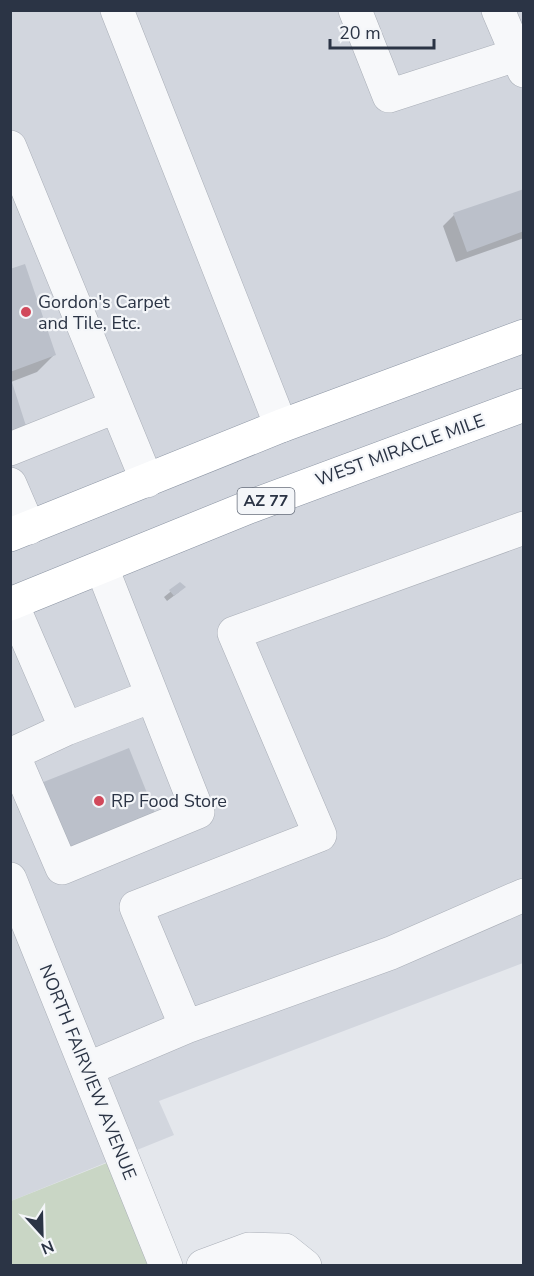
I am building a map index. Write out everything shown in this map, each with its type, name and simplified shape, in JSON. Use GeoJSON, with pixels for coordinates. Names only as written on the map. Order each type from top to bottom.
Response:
{"type":"FeatureCollection","features":[{"type":"Feature","properties":{"kind":"highway"},"geometry":{"type":"LineString","coordinates":[[20,532],[281,426],[524,336]]}},
{"type":"Feature","properties":{"kind":"highway","name":"WEST MIRACLE MILE"},"geometry":{"type":"LineString","coordinates":[[11,604],[339,472],[524,405]]}},
{"type":"Feature","properties":{"kind":"street"},"geometry":{"type":"LineString","coordinates":[[117,10],[281,426]]}},
{"type":"Feature","properties":{"kind":"street"},"geometry":{"type":"LineString","coordinates":[[355,10],[389,96],[520,63],[498,10]]}},
{"type":"Feature","properties":{"kind":"street"},"geometry":{"type":"LineString","coordinates":[[10,147],[115,407],[147,480]]}},
{"type":"Feature","properties":{"kind":"street"},"geometry":{"type":"LineString","coordinates":[[10,449],[115,407]]}},
{"type":"Feature","properties":{"kind":"street"},"geometry":{"type":"LineString","coordinates":[[10,484],[20,532]]}},
{"type":"Feature","properties":{"kind":"street"},"geometry":{"type":"LineString","coordinates":[[186,1027],[136,907],[320,835],[234,633],[524,528]]}},
{"type":"Feature","properties":{"kind":"street"},"geometry":{"type":"LineString","coordinates":[[102,568],[198,812],[62,868],[12,754],[66,729],[152,696]]}},
{"type":"Feature","properties":{"kind":"street"},"geometry":{"type":"LineString","coordinates":[[11,604],[66,729]]}},
{"type":"Feature","properties":{"kind":"street","name":"NORTH FAIRVIEW AVENUE"},"geometry":{"type":"LineString","coordinates":[[10,879],[166,1266]]}},
{"type":"Feature","properties":{"kind":"street"},"geometry":{"type":"LineString","coordinates":[[87,1069],[186,1027],[391,953],[524,895]]}},
{"type":"Feature","properties":{"kind":"street"},"geometry":{"type":"LineString","coordinates":[[202,1266],[249,1249],[285,1250],[305,1266]]}},
{"type":"Feature","properties":{"kind":"shaded area"},"geometry":{"type":"Polygon","coordinates":[[[11,11],[523,11],[523,963],[159,1101],[174,1135],[11,1201],[11,11]]]}},
{"type":"Feature","properties":{"kind":"green space"},"geometry":{"type":"Polygon","coordinates":[[[122,1157],[166,1265],[11,1266],[11,1201],[122,1157]]]}},
{"type":"Feature","properties":{"kind":"building"},"geometry":{"type":"Polygon","coordinates":[[[524,189],[524,231],[467,252],[453,213],[524,189]]]}},
{"type":"Feature","properties":{"kind":"building","name":"Gordon's Carpet and Tile, Etc."},"geometry":{"type":"Polygon","coordinates":[[[25,264],[56,355],[10,372],[10,269],[25,264]]]}},
{"type":"Feature","properties":{"kind":"building","name":"Gordon's Carpet and Tile, Etc."},"geometry":{"type":"Polygon","coordinates":[[[10,376],[27,429],[10,435],[10,376]]]}},
{"type":"Feature","properties":{"kind":"building"},"geometry":{"type":"Polygon","coordinates":[[[180,582],[186,587],[174,596],[169,590],[180,582]]]}},
{"type":"Feature","properties":{"kind":"building","name":"RP Food Store"},"geometry":{"type":"Polygon","coordinates":[[[129,748],[157,818],[70,853],[41,783],[129,748]]]}},
{"type":"Feature","properties":{"kind":"place","name":"Gordon's Carpet and Tile, Etc."},"geometry":{"type":"Point","coordinates":[26,312]}},
{"type":"Feature","properties":{"kind":"place","name":"RP Food Store"},"geometry":{"type":"Point","coordinates":[99,801]}}]}
